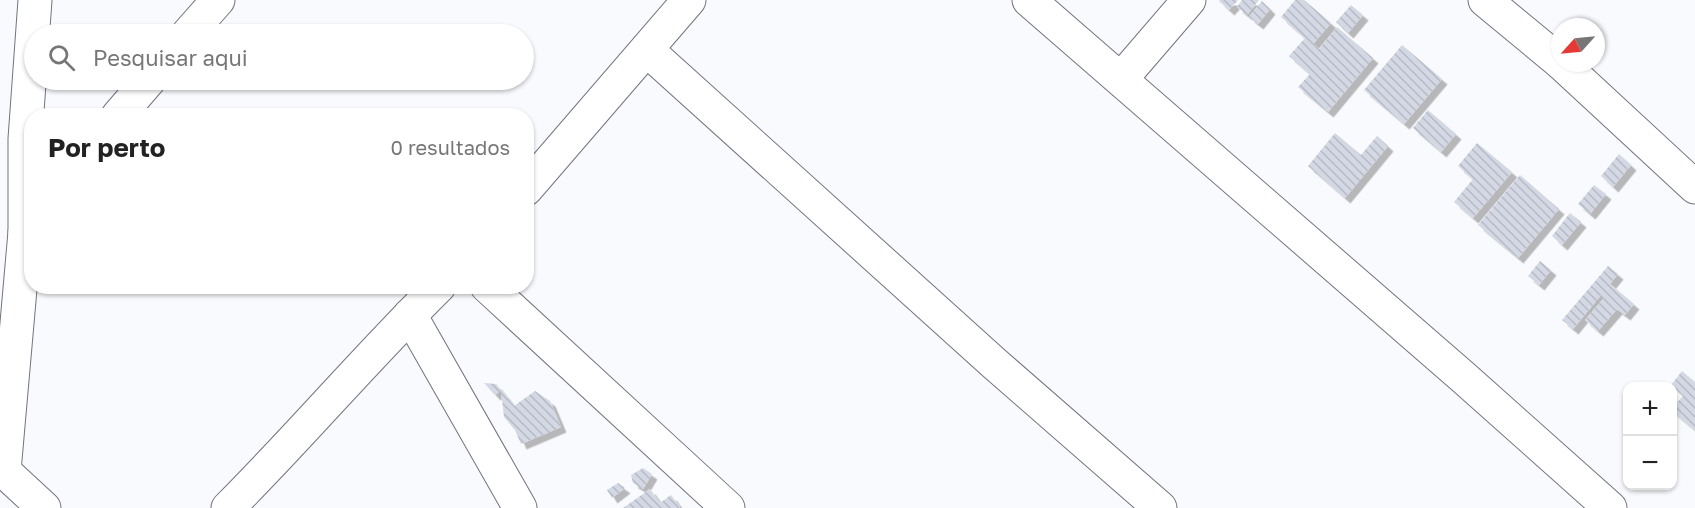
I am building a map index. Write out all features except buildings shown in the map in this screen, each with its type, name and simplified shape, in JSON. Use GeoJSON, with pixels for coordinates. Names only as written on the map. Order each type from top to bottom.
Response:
{"type":"FeatureCollection","features":[{"type":"Feature","properties":{"kind":"street"},"geometry":{"type":"LineString","coordinates":[[33,24],[35,0]]}},
{"type":"Feature","properties":{"kind":"street"},"geometry":{"type":"LineString","coordinates":[[197,24],[218,0]]}},
{"type":"Feature","properties":{"kind":"street"},"geometry":{"type":"LineString","coordinates":[[534,180],[689,0]]}},
{"type":"Feature","properties":{"kind":"street"},"geometry":{"type":"LineString","coordinates":[[1029,0],[1454,369],[1610,508]]}},
{"type":"Feature","properties":{"kind":"street"},"geometry":{"type":"LineString","coordinates":[[1121,79],[1190,0]]}},
{"type":"Feature","properties":{"kind":"street"},"geometry":{"type":"LineString","coordinates":[[1485,0],[1551,55]]}},
{"type":"Feature","properties":{"kind":"street"},"geometry":{"type":"LineString","coordinates":[[647,50],[995,364],[1160,508]]}},
{"type":"Feature","properties":{"kind":"street"},"geometry":{"type":"LineString","coordinates":[[1570,72],[1695,187]]}},
{"type":"Feature","properties":{"kind":"street"},"geometry":{"type":"LineString","coordinates":[[27,108],[29,90]]}},
{"type":"Feature","properties":{"kind":"street"},"geometry":{"type":"LineString","coordinates":[[125,108],[140,90]]}},
{"type":"Feature","properties":{"kind":"street"},"geometry":{"type":"LineString","coordinates":[[24,265],[2,470],[44,508]]}},
{"type":"Feature","properties":{"kind":"street"},"geometry":{"type":"LineString","coordinates":[[228,508],[277,459],[431,294]]}},
{"type":"Feature","properties":{"kind":"street"},"geometry":{"type":"LineString","coordinates":[[496,294],[728,508]]}},
{"type":"Feature","properties":{"kind":"street"},"geometry":{"type":"LineString","coordinates":[[410,315],[520,508]]}}]}
